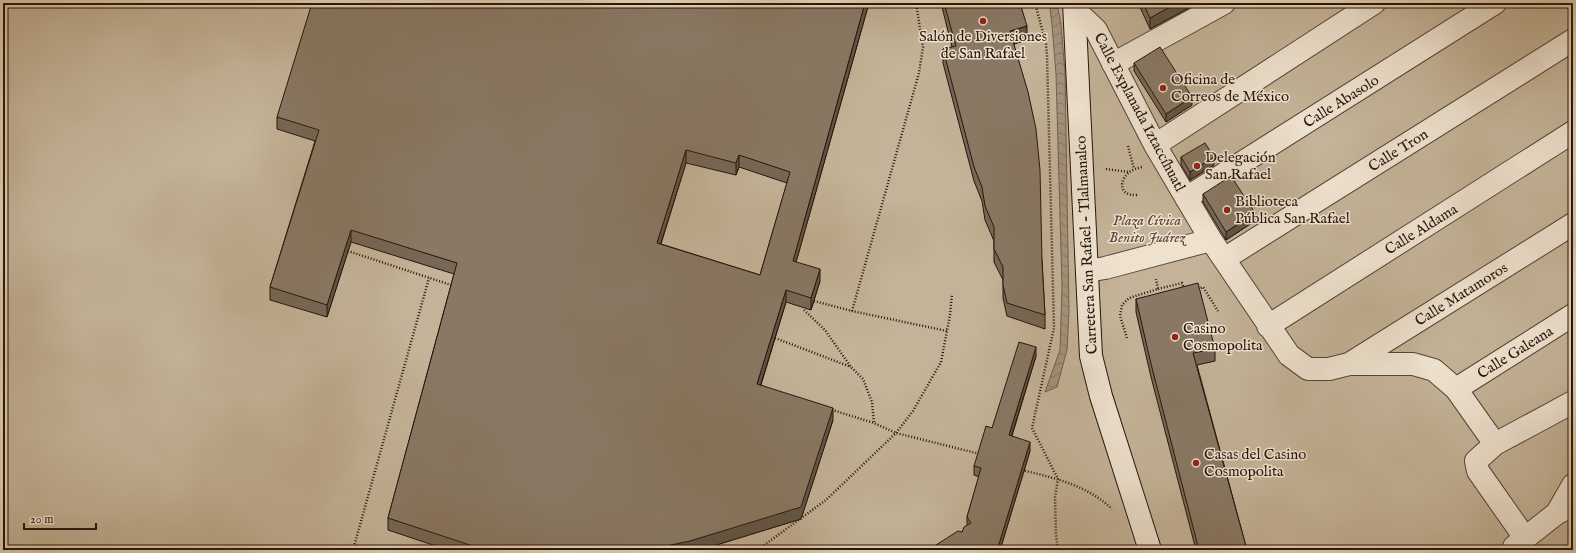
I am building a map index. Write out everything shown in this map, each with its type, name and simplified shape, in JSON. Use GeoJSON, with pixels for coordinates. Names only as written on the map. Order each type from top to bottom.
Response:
{"type":"FeatureCollection","features":[{"type":"Feature","properties":{"kind":"street"},"geometry":{"type":"LineString","coordinates":[[1113,64],[1224,3]]}},
{"type":"Feature","properties":{"kind":"street"},"geometry":{"type":"LineString","coordinates":[[1155,145],[1374,3]]}},
{"type":"Feature","properties":{"kind":"street","name":"Calle Abasolo"},"geometry":{"type":"LineString","coordinates":[[1186,198],[1495,3]]}},
{"type":"Feature","properties":{"kind":"street","name":"Calle Explanada Iztaccíhuatl"},"geometry":{"type":"LineString","coordinates":[[1075,7],[1096,30],[1155,145],[1211,240],[1289,355],[1308,369],[1329,369],[1350,364],[1414,364],[1434,370],[1456,388],[1495,444]]}},
{"type":"Feature","properties":{"kind":"street","name":"Carretera San Rafael - Tlalmanalco"},"geometry":{"type":"LineString","coordinates":[[1075,7],[1091,356],[1101,396],[1150,550]]}},
{"type":"Feature","properties":{"kind":"street","name":"Calle Tron"},"geometry":{"type":"LineString","coordinates":[[1224,259],[1573,40]]}},
{"type":"Feature","properties":{"kind":"street","name":"Calle Aldama"},"geometry":{"type":"LineString","coordinates":[[1268,326],[1573,132]]}},
{"type":"Feature","properties":{"kind":"street","name":"Calle Matamoros"},"geometry":{"type":"LineString","coordinates":[[1350,364],[1573,224]]}},
{"type":"Feature","properties":{"kind":"street"},"geometry":{"type":"LineString","coordinates":[[1087,271],[1105,268],[1211,240]]}},
{"type":"Feature","properties":{"kind":"street","name":"Calle Galeana"},"geometry":{"type":"LineString","coordinates":[[1456,388],[1573,315]]}},
{"type":"Feature","properties":{"kind":"street"},"geometry":{"type":"LineString","coordinates":[[1573,402],[1495,444],[1476,461],[1478,471],[1519,546],[1565,509],[1573,485]]}},
{"type":"Feature","properties":{"kind":"path"},"geometry":{"type":"LineString","coordinates":[[852,311],[919,73],[923,47],[916,3]]}},
{"type":"Feature","properties":{"kind":"path"},"geometry":{"type":"LineString","coordinates":[[1035,3],[1046,44],[1047,56],[1054,328],[1032,428],[1058,479],[1055,497],[1058,550]]}},
{"type":"Feature","properties":{"kind":"path"},"geometry":{"type":"LineString","coordinates":[[1099,168],[1129,172]]}},
{"type":"Feature","properties":{"kind":"path"},"geometry":{"type":"LineString","coordinates":[[1134,169],[1123,177],[1122,185],[1123,189],[1129,194],[1137,196]]}},
{"type":"Feature","properties":{"kind":"path"},"geometry":{"type":"LineString","coordinates":[[343,250],[459,288]]}},
{"type":"Feature","properties":{"kind":"path"},"geometry":{"type":"LineString","coordinates":[[1156,277],[1158,289]]}},
{"type":"Feature","properties":{"kind":"path"},"geometry":{"type":"LineString","coordinates":[[353,550],[429,278]]}},
{"type":"Feature","properties":{"kind":"path"},"geometry":{"type":"LineString","coordinates":[[1127,338],[1120,316],[1122,305],[1129,298],[1182,283],[1185,293]]}},
{"type":"Feature","properties":{"kind":"path"},"geometry":{"type":"LineString","coordinates":[[1191,291],[1203,287],[1218,311]]}},
{"type":"Feature","properties":{"kind":"path"},"geometry":{"type":"LineString","coordinates":[[753,550],[763,546],[817,507],[896,433],[913,411],[941,362],[950,315],[952,294]]}},
{"type":"Feature","properties":{"kind":"path"},"geometry":{"type":"LineString","coordinates":[[814,301],[852,311],[947,331]]}},
{"type":"Feature","properties":{"kind":"path"},"geometry":{"type":"LineString","coordinates":[[804,310],[825,330],[851,367],[862,379],[872,402],[874,423]]}},
{"type":"Feature","properties":{"kind":"path"},"geometry":{"type":"LineString","coordinates":[[775,338],[851,367]]}},
{"type":"Feature","properties":{"kind":"path"},"geometry":{"type":"LineString","coordinates":[[3,368],[7,370]]}},
{"type":"Feature","properties":{"kind":"path"},"geometry":{"type":"LineString","coordinates":[[822,406],[874,423],[896,433],[980,454]]}},
{"type":"Feature","properties":{"kind":"path"},"geometry":{"type":"LineString","coordinates":[[1019,469],[1058,479],[1089,492],[1115,512]]}},
{"type":"Feature","properties":{"kind":"green space","name":"Plaza Cívica Benito Juárez"},"geometry":{"type":"Polygon","coordinates":[[[3,3],[1573,3],[1573,550],[3,550],[3,3]]]}},
{"type":"Feature","properties":{"kind":"water"},"geometry":{"type":"Polygon","coordinates":[[[1050,8],[1058,8],[1061,24],[1065,73],[1069,312],[1067,350],[1057,387],[1045,392],[1060,350],[1062,287],[1056,74],[1050,8]]]}},
{"type":"Feature","properties":{"kind":"building"},"geometry":{"type":"Polygon","coordinates":[[[312,3],[865,3],[793,261],[820,269],[811,298],[786,290],[757,384],[833,408],[801,507],[690,541],[647,550],[485,550],[388,518],[457,263],[351,230],[327,305],[270,287],[319,130],[277,117],[312,3]],[[686,150],[657,243],[760,275],[790,172],[739,155],[736,163],[686,150]]]}},
{"type":"Feature","properties":{"kind":"building"},"geometry":{"type":"Polygon","coordinates":[[[944,3],[1020,3],[1027,26],[1010,31],[1028,92],[1036,129],[1040,170],[1045,315],[1007,303],[1003,285],[1003,267],[994,249],[994,227],[985,206],[982,187],[974,167],[943,49],[956,46],[944,3]]]}},
{"type":"Feature","properties":{"kind":"building"},"geometry":{"type":"Polygon","coordinates":[[[1143,3],[1177,3],[1150,18],[1143,3]]]}},
{"type":"Feature","properties":{"kind":"building","name":"Oficina de Correos de México"},"geometry":{"type":"Polygon","coordinates":[[[1160,47],[1192,97],[1166,114],[1134,63],[1160,47]]]}},
{"type":"Feature","properties":{"kind":"building"},"geometry":{"type":"Polygon","coordinates":[[[1205,143],[1214,157],[1190,172],[1181,157],[1205,143]]]}},
{"type":"Feature","properties":{"kind":"building","name":"Biblioteca Pública San Rafael"},"geometry":{"type":"Polygon","coordinates":[[[1231,176],[1255,213],[1226,232],[1203,194],[1231,176]]]}},
{"type":"Feature","properties":{"kind":"building"},"geometry":{"type":"Polygon","coordinates":[[[1198,283],[1215,349],[1193,353],[1247,550],[1199,550],[1151,364],[1136,299],[1198,283]]]}},
{"type":"Feature","properties":{"kind":"building"},"geometry":{"type":"Polygon","coordinates":[[[1019,342],[1036,347],[1009,435],[1030,442],[999,544],[1003,550],[928,550],[958,531],[962,532],[964,527],[971,523],[967,517],[981,468],[974,466],[986,426],[992,428],[1019,342]]]}},
{"type":"Feature","properties":{"kind":"place","name":"Salón de Diversiones de San Rafael"},"geometry":{"type":"Point","coordinates":[983,21]}},
{"type":"Feature","properties":{"kind":"place","name":"Oficina de Correos de México"},"geometry":{"type":"Point","coordinates":[1163,88]}},
{"type":"Feature","properties":{"kind":"place","name":"Delegación San Rafael"},"geometry":{"type":"Point","coordinates":[1197,166]}},
{"type":"Feature","properties":{"kind":"place","name":"Biblioteca Pública San Rafael"},"geometry":{"type":"Point","coordinates":[1227,210]}},
{"type":"Feature","properties":{"kind":"place","name":"Casino Cosmopolita"},"geometry":{"type":"Point","coordinates":[1175,337]}},
{"type":"Feature","properties":{"kind":"place","name":"Casas del Casino Cosmopolita"},"geometry":{"type":"Point","coordinates":[1196,463]}}]}
